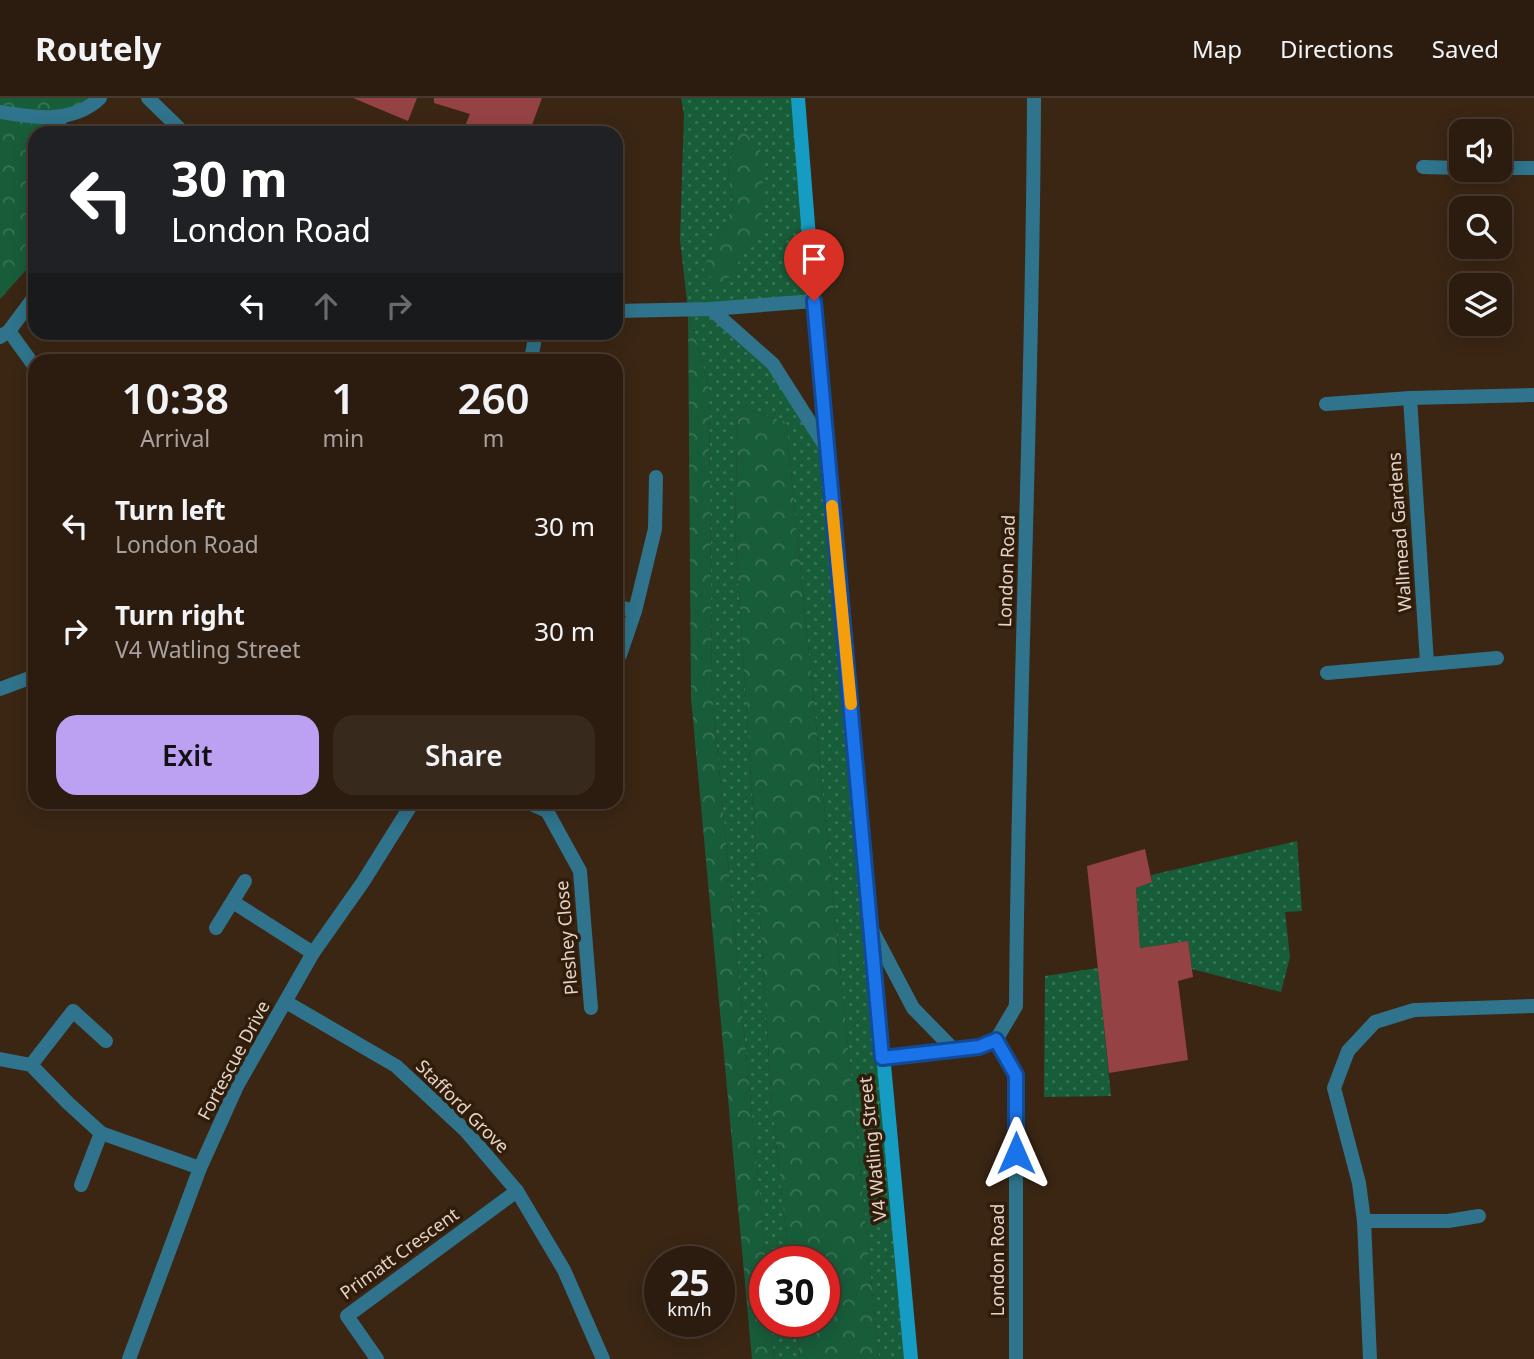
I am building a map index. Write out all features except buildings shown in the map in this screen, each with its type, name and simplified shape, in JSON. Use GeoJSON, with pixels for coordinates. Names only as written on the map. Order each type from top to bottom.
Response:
{"type":"FeatureCollection","features":[{"type":"Feature","properties":{"kind":"street"},"geometry":{"type":"LineString","coordinates":[[0,112],[38,119],[59,117],[94,104],[100,98]]}},
{"type":"Feature","properties":{"kind":"street"},"geometry":{"type":"LineString","coordinates":[[148,98],[177,126]]}},
{"type":"Feature","properties":{"kind":"street","name":"V4 Watling Street"},"geometry":{"type":"LineString","coordinates":[[798,98],[827,449],[911,1359]]}},
{"type":"Feature","properties":{"kind":"street","name":"London Road"},"geometry":{"type":"LineString","coordinates":[[1016,1359],[1016,1075],[996,1040],[1016,1006],[1020,737],[1033,275],[1034,98]]}},
{"type":"Feature","properties":{"kind":"street"},"geometry":{"type":"LineString","coordinates":[[59,117],[60,126]]}},
{"type":"Feature","properties":{"kind":"street"},"geometry":{"type":"LineString","coordinates":[[1423,167],[1449,168]]}},
{"type":"Feature","properties":{"kind":"street"},"geometry":{"type":"LineString","coordinates":[[1512,168],[1534,168]]}},
{"type":"Feature","properties":{"kind":"street"},"geometry":{"type":"LineString","coordinates":[[623,311],[711,309],[814,301]]}},
{"type":"Feature","properties":{"kind":"street"},"geometry":{"type":"LineString","coordinates":[[28,305],[4,334],[28,360]]}},
{"type":"Feature","properties":{"kind":"street"},"geometry":{"type":"LineString","coordinates":[[711,309],[773,364],[827,449]]}},
{"type":"Feature","properties":{"kind":"street"},"geometry":{"type":"LineString","coordinates":[[1326,404],[1410,398],[1534,395]]}},
{"type":"Feature","properties":{"kind":"street","name":"Wallmead Gardens"},"geometry":{"type":"LineString","coordinates":[[1410,398],[1427,663]]}},
{"type":"Feature","properties":{"kind":"street"},"geometry":{"type":"LineString","coordinates":[[623,646],[635,611],[655,529],[656,477]]}},
{"type":"Feature","properties":{"kind":"street"},"geometry":{"type":"LineString","coordinates":[[623,608],[635,611]]}},
{"type":"Feature","properties":{"kind":"street"},"geometry":{"type":"LineString","coordinates":[[1328,673],[1497,658]]}},
{"type":"Feature","properties":{"kind":"street"},"geometry":{"type":"LineString","coordinates":[[0,689],[28,679]]}},
{"type":"Feature","properties":{"kind":"street","name":"Fortescue Drive"},"geometry":{"type":"LineString","coordinates":[[129,1359],[200,1168],[237,1086],[313,953],[363,882],[405,809]]}},
{"type":"Feature","properties":{"kind":"street","name":"Pleshey Close"},"geometry":{"type":"LineString","coordinates":[[543,809],[547,811],[580,871],[591,1008]]}},
{"type":"Feature","properties":{"kind":"street"},"geometry":{"type":"LineString","coordinates":[[216,928],[245,881]]}},
{"type":"Feature","properties":{"kind":"street"},"geometry":{"type":"LineString","coordinates":[[233,902],[313,953]]}},
{"type":"Feature","properties":{"kind":"street"},"geometry":{"type":"LineString","coordinates":[[871,929],[913,1008],[954,1050]]}},
{"type":"Feature","properties":{"kind":"street","name":"Stafford Grove"},"geometry":{"type":"LineString","coordinates":[[286,1002],[396,1066],[465,1130],[517,1191],[564,1270],[603,1359]]}},
{"type":"Feature","properties":{"kind":"street"},"geometry":{"type":"LineString","coordinates":[[1370,1359],[1364,1221],[1359,1183],[1334,1088],[1348,1051],[1375,1022],[1414,1010],[1534,1006]]}},
{"type":"Feature","properties":{"kind":"street"},"geometry":{"type":"LineString","coordinates":[[31,1065],[73,1011],[106,1041]]}},
{"type":"Feature","properties":{"kind":"street"},"geometry":{"type":"LineString","coordinates":[[882,1058],[979,1047],[996,1040]]}},
{"type":"Feature","properties":{"kind":"street"},"geometry":{"type":"LineString","coordinates":[[0,1059],[31,1065],[101,1133],[200,1168]]}},
{"type":"Feature","properties":{"kind":"street"},"geometry":{"type":"LineString","coordinates":[[81,1185],[101,1133]]}},
{"type":"Feature","properties":{"kind":"street","name":"Primatt Crescent"},"geometry":{"type":"LineString","coordinates":[[377,1359],[347,1316],[517,1191]]}},
{"type":"Feature","properties":{"kind":"street"},"geometry":{"type":"LineString","coordinates":[[1364,1221],[1448,1221],[1479,1216]]}},
{"type":"Feature","properties":{"kind":"green space"},"geometry":{"type":"Polygon","coordinates":[[[0,98],[89,98],[94,104],[59,117],[57,126],[28,126],[28,264],[27,269],[0,299],[0,98]]]}},
{"type":"Feature","properties":{"kind":"green space"},"geometry":{"type":"Polygon","coordinates":[[[681,98],[798,98],[814,301],[712,309],[773,364],[827,449],[911,1359],[879,1359],[786,422],[738,406],[735,529],[772,1105],[787,1246],[764,1246],[712,694],[709,388],[688,310],[680,240],[684,115],[681,98]],[[739,127],[728,171],[733,207],[703,268],[761,229],[739,127]]]}},
{"type":"Feature","properties":{"kind":"green space"},"geometry":{"type":"Polygon","coordinates":[[[739,126],[760,147],[763,178],[761,229],[720,290],[703,268],[733,207],[728,171],[739,126]]]}},
{"type":"Feature","properties":{"kind":"green space"},"geometry":{"type":"Polygon","coordinates":[[[688,310],[709,388],[712,694],[764,1246],[749,1246],[749,1326],[691,698],[688,310]]]}},
{"type":"Feature","properties":{"kind":"green space"},"geometry":{"type":"Polygon","coordinates":[[[738,406],[786,422],[879,1359],[800,1359],[798,1337],[840,1337],[840,1246],[787,1246],[772,1105],[735,529],[738,406]]]}},
{"type":"Feature","properties":{"kind":"green space"},"geometry":{"type":"Polygon","coordinates":[[[1297,841],[1302,911],[1285,912],[1290,957],[1281,992],[1192,969],[1188,941],[1140,948],[1136,888],[1152,882],[1151,875],[1297,841]]]}},
{"type":"Feature","properties":{"kind":"green space"},"geometry":{"type":"Polygon","coordinates":[[[1098,968],[1111,1096],[1044,1097],[1045,976],[1098,968]]]}},
{"type":"Feature","properties":{"kind":"green space"},"geometry":{"type":"Polygon","coordinates":[[[750,1337],[772,1337],[774,1359],[752,1359],[750,1337]]]}},
{"type":"Feature","properties":{"kind":"green space"},"geometry":{"type":"Polygon","coordinates":[[[772,1337],[798,1337],[800,1359],[774,1359],[772,1337]]]}},
{"type":"Feature","properties":{"kind":"slow traffic"},"geometry":{"type":"LineString","coordinates":[[832,506],[851,704]]}},
{"type":"Feature","properties":{"kind":"route"},"geometry":{"type":"LineString","coordinates":[[814,301],[882,1058],[979,1047],[996,1040],[1016,1075],[1016,1153]]}}]}
